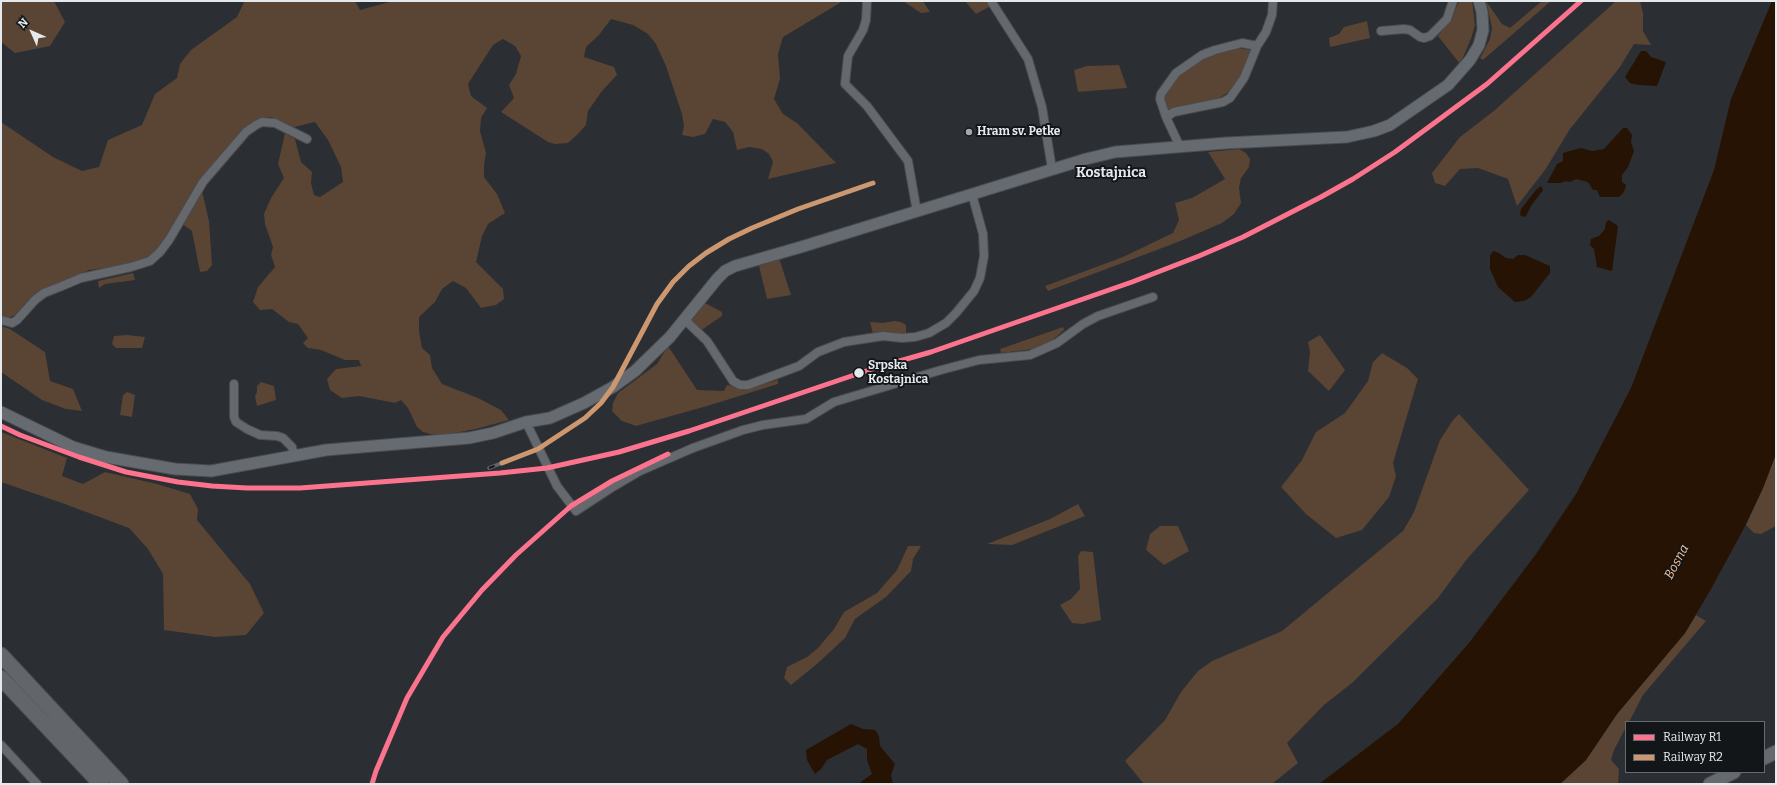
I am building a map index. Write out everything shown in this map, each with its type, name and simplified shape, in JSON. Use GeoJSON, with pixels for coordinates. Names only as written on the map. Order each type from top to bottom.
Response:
{"type":"FeatureCollection","features":[{"type":"Feature","properties":{"kind":"highway"},"geometry":{"type":"LineString","coordinates":[[1,655],[121,784]]}},
{"type":"Feature","properties":{"kind":"highway"},"geometry":{"type":"LineString","coordinates":[[1,678],[100,784]]}},
{"type":"Feature","properties":{"kind":"main road"},"geometry":{"type":"LineString","coordinates":[[1,412],[72,447],[106,457],[175,469],[211,471],[326,450],[469,438],[493,433],[526,422],[550,418],[613,388],[652,355],[685,320],[711,286],[730,268],[917,212],[1052,169],[1115,152],[1347,137],[1374,131],[1390,125],[1448,85],[1470,60],[1479,45],[1483,30],[1479,1]]}},
{"type":"Feature","properties":{"kind":"main road"},"geometry":{"type":"LineString","coordinates":[[1765,758],[1776,752]]}},
{"type":"Feature","properties":{"kind":"main road"},"geometry":{"type":"LineString","coordinates":[[1710,784],[1732,773]]}},
{"type":"Feature","properties":{"kind":"street"},"geometry":{"type":"LineString","coordinates":[[867,1],[866,20],[863,30],[848,56],[845,84],[867,106],[885,132],[905,156],[910,167],[917,212]]}},
{"type":"Feature","properties":{"kind":"street"},"geometry":{"type":"LineString","coordinates":[[991,1],[1028,59],[1042,107],[1052,169]]}},
{"type":"Feature","properties":{"kind":"street"},"geometry":{"type":"LineString","coordinates":[[1166,117],[1174,112],[1222,102],[1230,98],[1244,78],[1257,46],[1266,32],[1272,15],[1273,1]]}},
{"type":"Feature","properties":{"kind":"street"},"geometry":{"type":"LineString","coordinates":[[1381,31],[1404,29],[1410,30],[1420,38],[1430,36],[1446,19],[1453,1]]}},
{"type":"Feature","properties":{"kind":"street"},"geometry":{"type":"LineString","coordinates":[[1180,147],[1161,103],[1161,94],[1176,73],[1202,55],[1242,43],[1257,46]]}},
{"type":"Feature","properties":{"kind":"street"},"geometry":{"type":"LineString","coordinates":[[1,320],[12,322],[17,320],[35,300],[44,293],[81,278],[131,268],[150,261],[160,252],[203,182],[246,132],[256,125],[262,122],[275,123],[307,139]]}},
{"type":"Feature","properties":{"kind":"street"},"geometry":{"type":"LineString","coordinates":[[685,320],[707,341],[733,381],[744,385],[756,383],[782,374],[799,366],[818,352],[844,342],[884,336],[902,338],[915,337],[929,333],[946,323],[956,313],[974,291],[980,278],[984,256],[983,234],[972,194]]}},
{"type":"Feature","properties":{"kind":"street"},"geometry":{"type":"LineString","coordinates":[[526,422],[557,486],[576,512],[611,488],[640,471],[693,448],[750,428],[781,421],[806,419],[834,402],[941,370],[979,360],[1030,354],[1057,343],[1088,321],[1098,316],[1153,297]]}},
{"type":"Feature","properties":{"kind":"street"},"geometry":{"type":"LineString","coordinates":[[234,384],[234,417],[236,422],[260,435],[277,436],[283,438],[292,447],[294,456]]}},
{"type":"Feature","properties":{"kind":"street"},"geometry":{"type":"LineString","coordinates":[[1,745],[37,784]]}},
{"type":"Feature","properties":{"kind":"shaded area"},"geometry":{"type":"Polygon","coordinates":[[[1,1],[54,1],[65,22],[50,46],[15,53],[1,42],[1,1]]]}},
{"type":"Feature","properties":{"kind":"shaded area"},"geometry":{"type":"Polygon","coordinates":[[[355,1],[360,10],[393,1],[843,1],[783,37],[778,54],[780,79],[774,99],[783,114],[797,123],[836,163],[768,179],[773,162],[769,154],[762,149],[749,147],[737,150],[733,132],[725,122],[713,119],[705,134],[693,137],[682,135],[684,126],[682,114],[666,66],[656,44],[648,34],[633,25],[611,19],[599,35],[586,47],[584,57],[614,67],[617,75],[602,91],[588,111],[586,125],[577,135],[568,143],[555,144],[548,142],[501,112],[514,98],[509,85],[516,74],[521,56],[515,46],[503,39],[493,45],[468,84],[471,96],[487,108],[481,118],[480,131],[486,153],[484,177],[497,194],[505,213],[488,224],[482,236],[476,262],[503,289],[504,299],[496,305],[481,308],[466,288],[453,281],[442,289],[435,302],[419,317],[419,331],[422,348],[430,355],[432,368],[442,384],[478,398],[501,410],[509,420],[476,429],[438,436],[423,432],[417,427],[408,408],[401,400],[395,403],[359,396],[342,398],[330,390],[327,379],[336,369],[361,366],[359,360],[345,360],[321,350],[308,348],[303,343],[308,338],[298,324],[289,322],[272,309],[260,310],[253,302],[258,287],[275,267],[271,255],[273,247],[265,224],[264,214],[271,198],[284,178],[278,164],[285,133],[295,139],[301,162],[312,172],[311,183],[314,195],[320,197],[343,182],[341,167],[328,140],[315,122],[294,127],[270,117],[260,119],[248,126],[204,174],[194,188],[165,239],[158,249],[149,257],[129,265],[89,270],[38,292],[15,315],[8,318],[1,316],[1,122],[53,157],[82,171],[99,167],[108,140],[142,125],[155,94],[177,78],[180,64],[191,50],[237,17],[244,2],[355,1]]]}},
{"type":"Feature","properties":{"kind":"shaded area"},"geometry":{"type":"Polygon","coordinates":[[[903,1],[923,1],[930,12],[921,13],[903,1]]]}},
{"type":"Feature","properties":{"kind":"shaded area"},"geometry":{"type":"Polygon","coordinates":[[[965,1],[989,1],[991,6],[976,14],[965,1]]]}},
{"type":"Feature","properties":{"kind":"shaded area"},"geometry":{"type":"Polygon","coordinates":[[[1459,1],[1472,1],[1475,25],[1471,39],[1460,64],[1438,36],[1452,18],[1459,1]]]}},
{"type":"Feature","properties":{"kind":"shaded area"},"geometry":{"type":"Polygon","coordinates":[[[1486,1],[1502,24],[1510,28],[1542,1],[1551,1],[1483,60],[1480,58],[1490,39],[1492,28],[1486,1]]]}},
{"type":"Feature","properties":{"kind":"shaded area"},"geometry":{"type":"Polygon","coordinates":[[[1616,1],[1640,1],[1643,13],[1643,31],[1651,45],[1634,44],[1620,67],[1570,129],[1545,170],[1517,206],[1508,179],[1478,168],[1460,169],[1445,186],[1435,183],[1432,173],[1460,137],[1495,110],[1616,1]]]}},
{"type":"Feature","properties":{"kind":"shaded area"},"geometry":{"type":"Polygon","coordinates":[[[1367,21],[1370,38],[1330,47],[1329,38],[1339,34],[1344,27],[1367,21]]]}},
{"type":"Feature","properties":{"kind":"shaded area"},"geometry":{"type":"Polygon","coordinates":[[[1238,48],[1251,50],[1240,78],[1232,90],[1216,100],[1184,106],[1167,112],[1163,95],[1179,75],[1205,58],[1220,52],[1238,48]]]}},
{"type":"Feature","properties":{"kind":"shaded area"},"geometry":{"type":"Polygon","coordinates":[[[1119,65],[1127,88],[1078,92],[1074,70],[1087,66],[1119,65]]]}},
{"type":"Feature","properties":{"kind":"shaded area"},"geometry":{"type":"Polygon","coordinates":[[[1239,149],[1246,153],[1250,159],[1249,167],[1241,178],[1239,188],[1241,203],[1234,214],[1222,223],[1178,242],[1048,291],[1045,286],[1123,257],[1173,233],[1179,220],[1175,203],[1192,198],[1225,179],[1208,152],[1239,149]]]}},
{"type":"Feature","properties":{"kind":"shaded area"},"geometry":{"type":"Polygon","coordinates":[[[202,191],[209,221],[212,265],[207,271],[200,272],[192,231],[182,224],[202,191]]]}},
{"type":"Feature","properties":{"kind":"shaded area"},"geometry":{"type":"Polygon","coordinates":[[[779,258],[791,295],[767,299],[759,266],[779,258]]]}},
{"type":"Feature","properties":{"kind":"shaded area"},"geometry":{"type":"Polygon","coordinates":[[[133,273],[135,280],[105,284],[99,288],[98,281],[133,273]]]}},
{"type":"Feature","properties":{"kind":"shaded area"},"geometry":{"type":"Polygon","coordinates":[[[705,303],[722,312],[722,316],[700,331],[691,321],[705,303]]]}},
{"type":"Feature","properties":{"kind":"shaded area"},"geometry":{"type":"Polygon","coordinates":[[[894,321],[901,322],[906,325],[906,333],[873,334],[870,322],[883,323],[894,321]]]}},
{"type":"Feature","properties":{"kind":"shaded area"},"geometry":{"type":"Polygon","coordinates":[[[1,326],[10,329],[45,352],[50,381],[73,389],[82,411],[66,409],[42,400],[1,372],[1,326]]]}},
{"type":"Feature","properties":{"kind":"shaded area"},"geometry":{"type":"Polygon","coordinates":[[[1063,327],[1064,330],[1049,343],[1033,349],[1001,353],[1000,349],[1063,327]]]}},
{"type":"Feature","properties":{"kind":"shaded area"},"geometry":{"type":"Polygon","coordinates":[[[127,335],[145,337],[142,348],[116,348],[112,344],[114,336],[127,335]]]}},
{"type":"Feature","properties":{"kind":"shaded area"},"geometry":{"type":"Polygon","coordinates":[[[1320,335],[1345,370],[1329,391],[1308,371],[1310,352],[1308,342],[1320,335]]]}},
{"type":"Feature","properties":{"kind":"shaded area"},"geometry":{"type":"Polygon","coordinates":[[[668,346],[697,390],[724,391],[727,385],[747,389],[778,380],[778,384],[636,426],[622,421],[612,411],[613,403],[618,393],[657,364],[668,346]]]}},
{"type":"Feature","properties":{"kind":"shaded area"},"geometry":{"type":"Polygon","coordinates":[[[1382,353],[1407,368],[1418,379],[1393,463],[1396,476],[1389,497],[1362,530],[1336,538],[1306,514],[1281,487],[1302,460],[1316,432],[1345,413],[1368,381],[1373,362],[1382,353]]]}},
{"type":"Feature","properties":{"kind":"shaded area"},"geometry":{"type":"Polygon","coordinates":[[[261,382],[274,386],[276,400],[257,406],[255,396],[257,386],[261,382]]]}},
{"type":"Feature","properties":{"kind":"shaded area"},"geometry":{"type":"Polygon","coordinates":[[[127,392],[135,395],[132,417],[120,415],[123,395],[127,392]]]}},
{"type":"Feature","properties":{"kind":"shaded area"},"geometry":{"type":"Polygon","coordinates":[[[1459,414],[1529,490],[1467,559],[1438,598],[1352,683],[1324,705],[1287,743],[1298,763],[1272,784],[1144,784],[1125,761],[1165,720],[1181,692],[1198,671],[1212,661],[1282,631],[1403,531],[1414,512],[1440,440],[1453,420],[1459,414]]]}},
{"type":"Feature","properties":{"kind":"shaded area"},"geometry":{"type":"Polygon","coordinates":[[[1,432],[67,458],[62,476],[83,484],[105,472],[157,484],[190,494],[198,509],[197,520],[250,584],[264,613],[246,635],[215,637],[164,630],[163,574],[148,549],[129,528],[1,482],[1,432]]]}},
{"type":"Feature","properties":{"kind":"shaded area"},"geometry":{"type":"Polygon","coordinates":[[[1776,454],[1776,526],[1761,534],[1754,533],[1746,525],[1763,488],[1776,454]]]}},
{"type":"Feature","properties":{"kind":"shaded area"},"geometry":{"type":"Polygon","coordinates":[[[1078,504],[1085,516],[1012,545],[987,544],[1050,519],[1078,504]]]}},
{"type":"Feature","properties":{"kind":"shaded area"},"geometry":{"type":"Polygon","coordinates":[[[1160,526],[1178,526],[1189,551],[1164,565],[1146,550],[1150,534],[1160,526]]]}},
{"type":"Feature","properties":{"kind":"shaded area"},"geometry":{"type":"Polygon","coordinates":[[[908,546],[921,546],[913,559],[911,571],[886,597],[855,619],[845,638],[817,664],[791,685],[784,678],[787,667],[807,657],[818,648],[834,629],[844,612],[877,593],[897,570],[908,546]]]}},
{"type":"Feature","properties":{"kind":"shaded area"},"geometry":{"type":"Polygon","coordinates":[[[1081,551],[1093,552],[1101,620],[1083,624],[1072,623],[1060,605],[1071,599],[1080,589],[1078,556],[1081,551]]]}},
{"type":"Feature","properties":{"kind":"shaded area"},"geometry":{"type":"Polygon","coordinates":[[[1696,615],[1706,621],[1643,695],[1630,721],[1625,721],[1625,729],[1614,750],[1611,760],[1619,769],[1618,784],[1560,784],[1586,760],[1617,714],[1685,633],[1696,615]]]}},
{"type":"Feature","properties":{"kind":"water","name":"Bosna"},"geometry":{"type":"Polygon","coordinates":[[[1772,1],[1776,1],[1776,454],[1763,488],[1743,530],[1711,589],[1685,633],[1617,714],[1586,760],[1560,784],[1319,784],[1398,724],[1469,643],[1536,554],[1576,494],[1631,388],[1714,170],[1731,99],[1772,1]]]}},
{"type":"Feature","properties":{"kind":"water"},"geometry":{"type":"Polygon","coordinates":[[[1641,51],[1646,51],[1651,57],[1666,62],[1657,86],[1630,83],[1625,77],[1641,51]]]}},
{"type":"Feature","properties":{"kind":"water"},"geometry":{"type":"Polygon","coordinates":[[[1623,128],[1627,128],[1632,135],[1631,142],[1634,151],[1628,167],[1622,175],[1622,182],[1626,185],[1624,192],[1619,197],[1600,197],[1597,190],[1593,190],[1588,182],[1576,179],[1570,182],[1565,181],[1561,183],[1547,183],[1557,164],[1563,161],[1563,153],[1581,148],[1592,151],[1604,149],[1623,128]]]}},
{"type":"Feature","properties":{"kind":"water"},"geometry":{"type":"Polygon","coordinates":[[[1541,186],[1543,190],[1531,206],[1526,216],[1523,217],[1520,215],[1521,209],[1541,186]]]}},
{"type":"Feature","properties":{"kind":"water"},"geometry":{"type":"Polygon","coordinates":[[[1609,220],[1618,226],[1612,271],[1597,267],[1594,249],[1590,245],[1591,239],[1599,236],[1605,229],[1606,222],[1609,220]]]}},
{"type":"Feature","properties":{"kind":"water"},"geometry":{"type":"Polygon","coordinates":[[[1493,251],[1506,258],[1513,259],[1518,255],[1525,255],[1550,266],[1550,273],[1531,297],[1524,301],[1515,302],[1498,287],[1490,269],[1490,256],[1493,251]]]}},
{"type":"Feature","properties":{"kind":"water"},"geometry":{"type":"Polygon","coordinates":[[[851,724],[863,729],[875,730],[879,736],[880,746],[895,764],[891,775],[893,784],[858,784],[872,774],[867,760],[867,749],[858,744],[827,760],[821,769],[815,774],[807,760],[806,750],[851,724]]]}},
{"type":"Feature","properties":{"kind":"railway"},"geometry":{"type":"LineString","coordinates":[[1,426],[20,435],[79,457],[126,472],[178,482],[247,488],[300,488],[500,473],[547,468],[619,452],[689,431],[875,368],[931,352],[1132,282],[1243,237],[1321,197],[1353,179],[1395,152],[1487,84],[1581,1]]}},
{"type":"Feature","properties":{"kind":"railway"},"geometry":{"type":"LineString","coordinates":[[489,468],[538,449],[585,418],[601,403],[613,387],[657,304],[673,282],[689,266],[706,253],[729,239],[752,228],[798,209],[873,183]]}},
{"type":"Feature","properties":{"kind":"rail line","name":"R1"},"geometry":{"type":"LineString","coordinates":[[1,426],[20,435],[79,457],[126,472],[178,482],[247,488],[300,488],[500,473],[547,468],[619,452],[689,431],[875,368],[931,352],[1132,282],[1243,237],[1321,197],[1353,179],[1395,152],[1487,84],[1581,1]]}},
{"type":"Feature","properties":{"kind":"rail line","name":"R2"},"geometry":{"type":"LineString","coordinates":[[502,463],[538,449],[585,418],[601,403],[613,387],[657,304],[673,282],[689,266],[706,253],[729,239],[752,228],[798,209],[873,183]]}},
{"type":"Feature","properties":{"kind":"rail line","name":"R1"},"geometry":{"type":"LineString","coordinates":[[372,784],[407,698],[443,637],[482,590],[516,555],[571,506],[612,481],[668,454]]}},
{"type":"Feature","properties":{"kind":"place","name":"Hram sv. Petke"},"geometry":{"type":"Point","coordinates":[969,132]}},
{"type":"Feature","properties":{"kind":"place","name":"Srpska Kostajnica"},"geometry":{"type":"Point","coordinates":[859,373]}},
{"type":"Feature","properties":{"kind":"district","name":"Kostajnica"},"geometry":{"type":"Point","coordinates":[1111,173]}}]}
